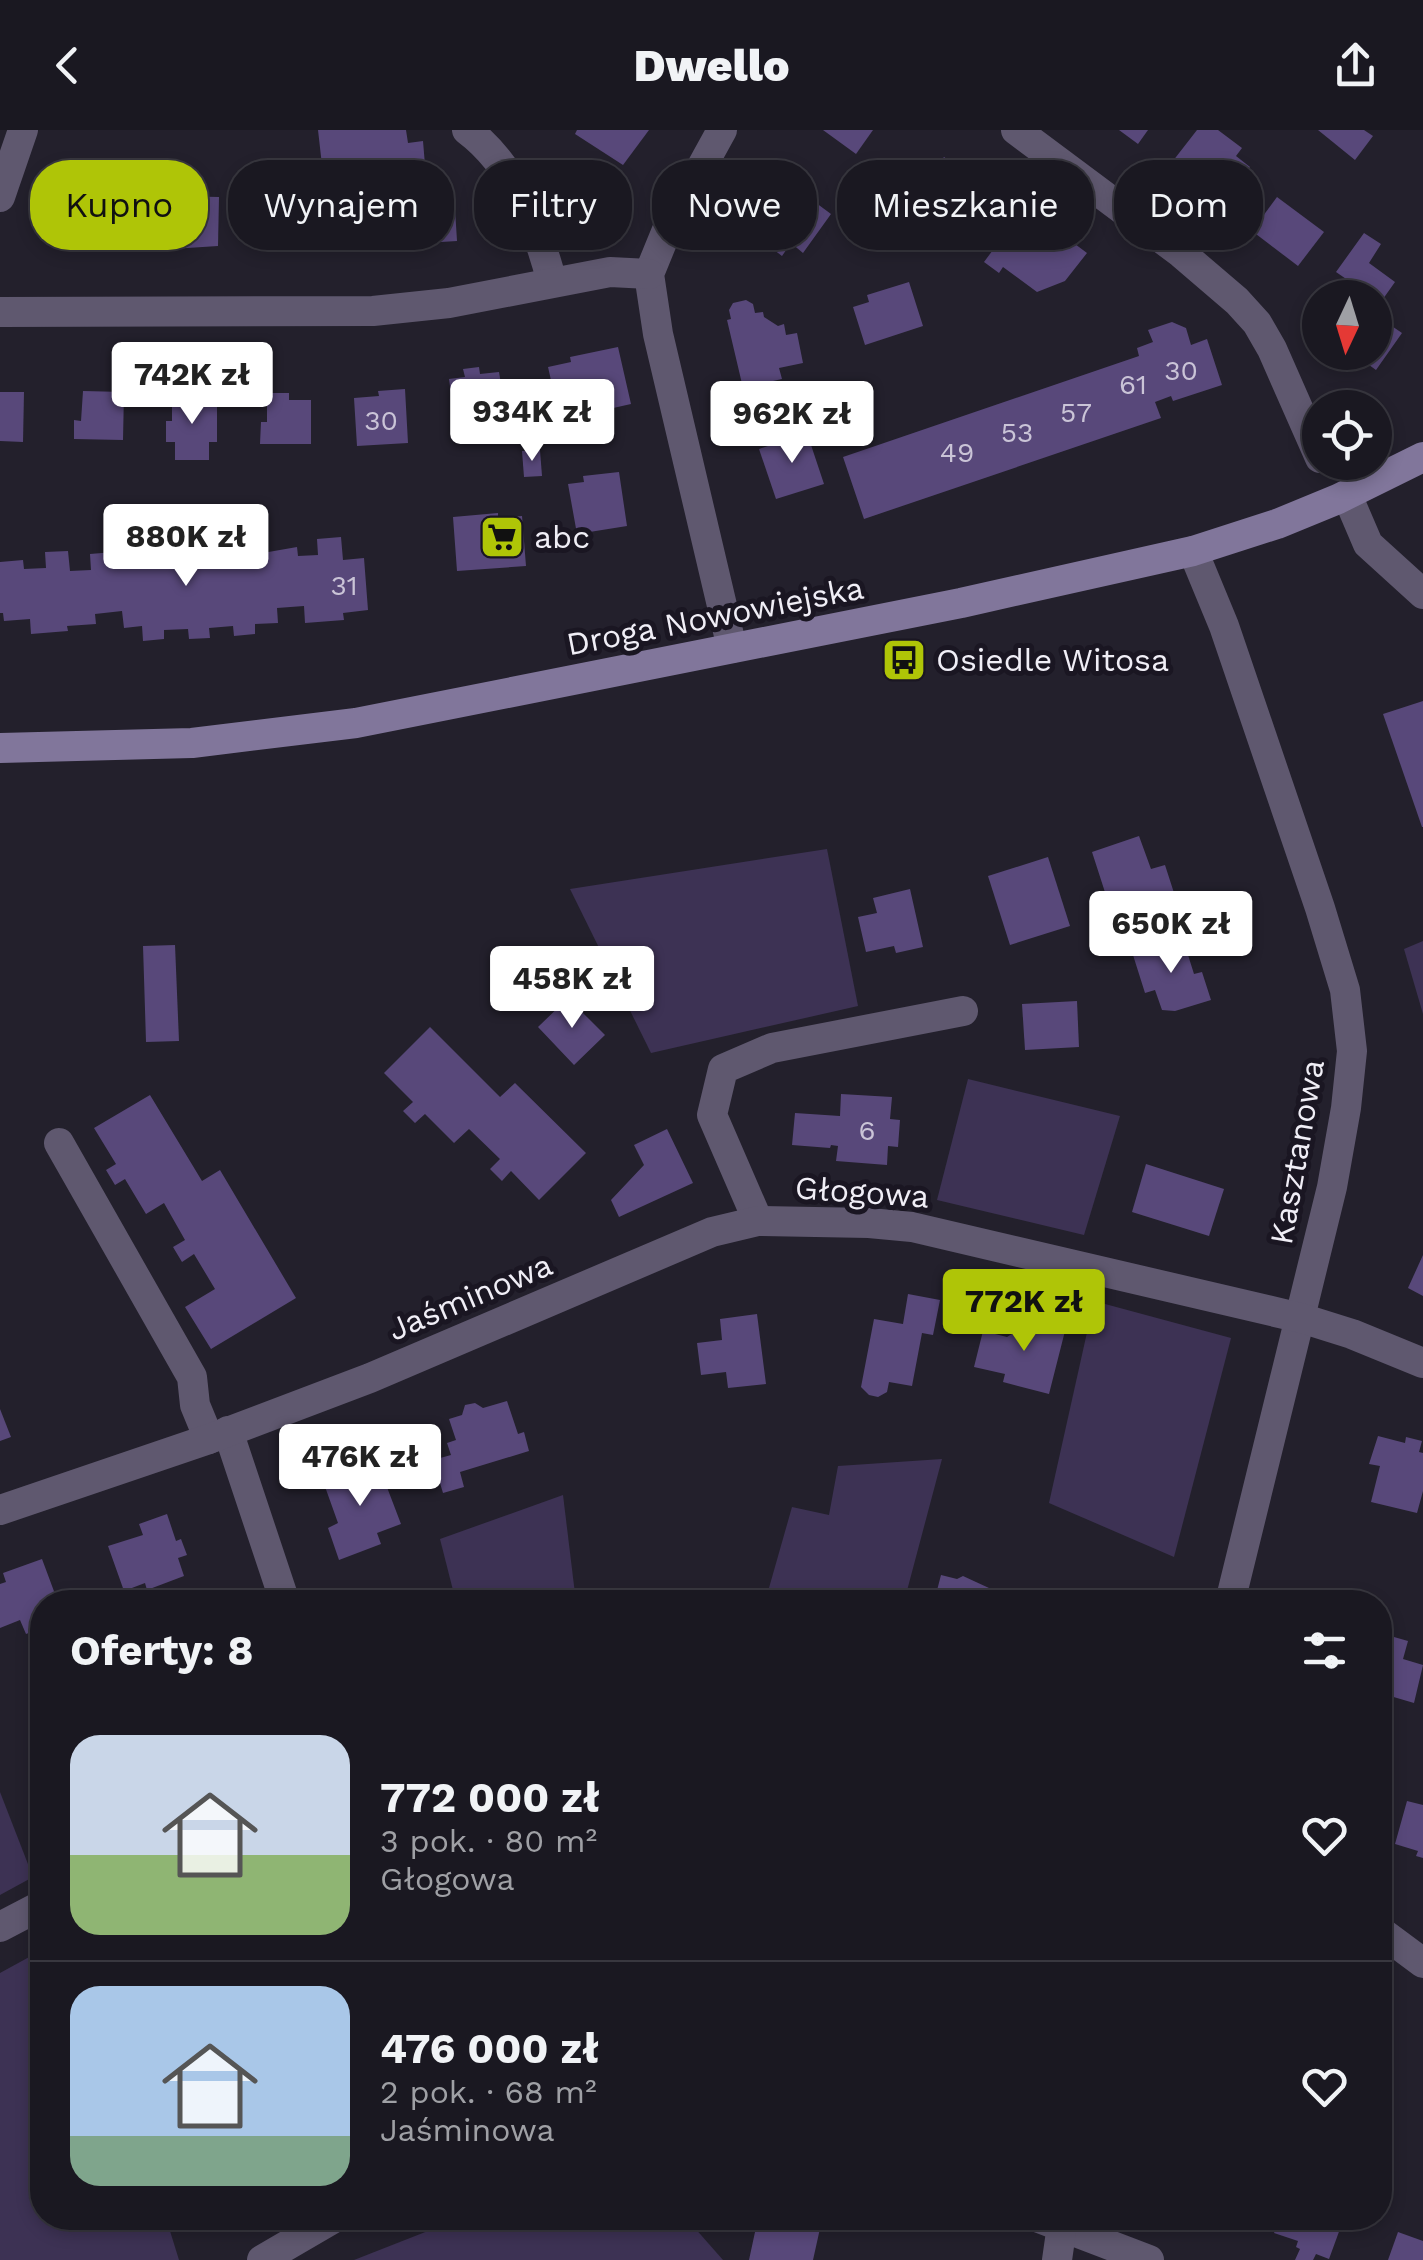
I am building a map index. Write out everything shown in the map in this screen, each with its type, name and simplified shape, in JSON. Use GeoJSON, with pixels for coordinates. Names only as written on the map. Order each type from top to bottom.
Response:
{"type":"FeatureCollection","features":[{"type":"Feature","properties":{"kind":"street"},"geometry":{"type":"LineString","coordinates":[[0,197],[23,130]]}},
{"type":"Feature","properties":{"kind":"street"},"geometry":{"type":"LineString","coordinates":[[467,130],[486,144],[516,186],[542,244],[552,282]]}},
{"type":"Feature","properties":{"kind":"street"},"geometry":{"type":"LineString","coordinates":[[722,130],[667,230],[649,274],[658,334],[732,648]]}},
{"type":"Feature","properties":{"kind":"street"},"geometry":{"type":"LineString","coordinates":[[1016,130],[1180,252],[1237,301],[1272,349],[1302,417]]}},
{"type":"Feature","properties":{"kind":"street"},"geometry":{"type":"LineString","coordinates":[[0,312],[374,311],[449,303],[610,272],[649,274]]}},
{"type":"Feature","properties":{"kind":"street","name":"Droga Nowowiejska"},"geometry":{"type":"LineString","coordinates":[[0,748],[174,744],[356,723],[1110,572],[1194,551],[1277,524],[1423,457]]}},
{"type":"Feature","properties":{"kind":"street"},"geometry":{"type":"LineString","coordinates":[[1332,480],[1368,544],[1423,594]]}},
{"type":"Feature","properties":{"kind":"street","name":"Kasztanowa"},"geometry":{"type":"LineString","coordinates":[[1194,551],[1230,645],[1345,990],[1352,1051],[1346,1108],[1302,1318],[1233,1590]]}},
{"type":"Feature","properties":{"kind":"street","name":"Głogowa"},"geometry":{"type":"LineString","coordinates":[[963,1011],[772,1048],[723,1069],[712,1115],[758,1221],[912,1227],[1302,1318],[1423,1363]]}},
{"type":"Feature","properties":{"kind":"street"},"geometry":{"type":"LineString","coordinates":[[59,1142],[192,1377],[195,1404],[218,1435],[280,1590]]}},
{"type":"Feature","properties":{"kind":"street","name":"Jaśminowa"},"geometry":{"type":"LineString","coordinates":[[0,1510],[370,1378],[712,1232],[758,1221]]}},
{"type":"Feature","properties":{"kind":"street"},"geometry":{"type":"LineString","coordinates":[[0,1927],[30,1911]]}},
{"type":"Feature","properties":{"kind":"street"},"geometry":{"type":"LineString","coordinates":[[1392,1940],[1423,1964]]}},
{"type":"Feature","properties":{"kind":"street"},"geometry":{"type":"LineString","coordinates":[[262,2260],[313,2230]]}},
{"type":"Feature","properties":{"kind":"street"},"geometry":{"type":"LineString","coordinates":[[1056,2230],[1057,2260]]}},
{"type":"Feature","properties":{"kind":"street"},"geometry":{"type":"LineString","coordinates":[[1079,2230],[1150,2260]]}},
{"type":"Feature","properties":{"kind":"shaded area"},"geometry":{"type":"Polygon","coordinates":[[[827,849],[858,1006],[651,1053],[570,889],[827,849]]]}},
{"type":"Feature","properties":{"kind":"shaded area"},"geometry":{"type":"Polygon","coordinates":[[[1423,941],[1423,1014],[1404,949],[1423,941]]]}},
{"type":"Feature","properties":{"kind":"shaded area"},"geometry":{"type":"Polygon","coordinates":[[[968,1079],[1120,1116],[1084,1235],[937,1200],[968,1079]]]}},
{"type":"Feature","properties":{"kind":"shaded area"},"geometry":{"type":"Polygon","coordinates":[[[1094,1301],[1231,1338],[1174,1557],[1049,1503],[1094,1301]]]}},
{"type":"Feature","properties":{"kind":"shaded area"},"geometry":{"type":"Polygon","coordinates":[[[942,1459],[907,1590],[768,1590],[792,1507],[829,1515],[838,1466],[942,1459]]]}},
{"type":"Feature","properties":{"kind":"shaded area"},"geometry":{"type":"Polygon","coordinates":[[[563,1495],[575,1590],[453,1590],[440,1539],[563,1495]]]}},
{"type":"Feature","properties":{"kind":"shaded area"},"geometry":{"type":"Polygon","coordinates":[[[0,1792],[30,1869],[30,1879],[0,1895],[0,1792]]]}},
{"type":"Feature","properties":{"kind":"shaded area"},"geometry":{"type":"Polygon","coordinates":[[[30,1957],[30,2230],[170,2230],[179,2260],[0,2260],[0,1973],[30,1957]]]}},
{"type":"Feature","properties":{"kind":"shaded area"},"geometry":{"type":"Polygon","coordinates":[[[430,2230],[697,2230],[723,2260],[354,2260],[430,2230]]]}},
{"type":"Feature","properties":{"kind":"building"},"geometry":{"type":"Polygon","coordinates":[[[318,130],[406,130],[408,143],[423,141],[425,160],[321,160],[318,130]]]}},
{"type":"Feature","properties":{"kind":"building"},"geometry":{"type":"Polygon","coordinates":[[[577,130],[649,130],[627,160],[615,160],[575,134],[577,130]]]}},
{"type":"Feature","properties":{"kind":"building"},"geometry":{"type":"Polygon","coordinates":[[[823,130],[873,130],[856,154],[823,130]]]}},
{"type":"Feature","properties":{"kind":"building"},"geometry":{"type":"Polygon","coordinates":[[[1119,130],[1148,130],[1138,144],[1119,130]]]}},
{"type":"Feature","properties":{"kind":"building"},"geometry":{"type":"Polygon","coordinates":[[[1197,130],[1218,130],[1242,148],[1236,156],[1241,160],[1174,160],[1197,130]]]}},
{"type":"Feature","properties":{"kind":"building"},"geometry":{"type":"Polygon","coordinates":[[[1318,130],[1364,130],[1373,136],[1355,160],[1318,130]]]}},
{"type":"Feature","properties":{"kind":"building"},"geometry":{"type":"Polygon","coordinates":[[[454,194],[457,241],[454,241],[454,194]]]}},
{"type":"Feature","properties":{"kind":"building"},"geometry":{"type":"Polygon","coordinates":[[[208,197],[219,197],[218,246],[208,247],[208,197]]]}},
{"type":"Feature","properties":{"kind":"building"},"geometry":{"type":"Polygon","coordinates":[[[1277,197],[1324,232],[1298,266],[1263,239],[1263,216],[1277,197]]]}},
{"type":"Feature","properties":{"kind":"building"},"geometry":{"type":"Polygon","coordinates":[[[817,204],[831,214],[817,234],[817,204]]]}},
{"type":"Feature","properties":{"kind":"building"},"geometry":{"type":"Polygon","coordinates":[[[1364,233],[1381,244],[1369,263],[1395,282],[1392,286],[1392,280],[1348,280],[1336,272],[1364,233]]]}},
{"type":"Feature","properties":{"kind":"building"},"geometry":{"type":"Polygon","coordinates":[[[993,250],[1087,253],[1065,281],[1037,292],[1003,267],[999,273],[984,262],[993,250]]]}},
{"type":"Feature","properties":{"kind":"building"},"geometry":{"type":"Polygon","coordinates":[[[909,282],[923,326],[865,345],[853,307],[869,302],[867,295],[909,282]]]}},
{"type":"Feature","properties":{"kind":"building"},"geometry":{"type":"Polygon","coordinates":[[[746,300],[753,304],[755,313],[763,312],[778,326],[784,324],[786,335],[797,333],[803,363],[779,368],[782,379],[743,388],[727,320],[731,319],[729,310],[733,303],[746,300]]]}},
{"type":"Feature","properties":{"kind":"building"},"geometry":{"type":"Polygon","coordinates":[[[1172,322],[1186,328],[1191,345],[1207,339],[1222,385],[1173,401],[1171,396],[1155,402],[1161,418],[864,519],[843,457],[1139,356],[1137,348],[1153,342],[1148,330],[1172,322]]]}},
{"type":"Feature","properties":{"kind":"building"},"geometry":{"type":"Polygon","coordinates":[[[1392,326],[1402,333],[1392,347],[1392,326]]]}},
{"type":"Feature","properties":{"kind":"building"},"geometry":{"type":"Polygon","coordinates":[[[618,347],[631,404],[560,420],[548,367],[571,362],[570,357],[618,347]]]}},
{"type":"Feature","properties":{"kind":"building"},"geometry":{"type":"Polygon","coordinates":[[[479,367],[480,374],[499,372],[508,426],[471,434],[470,427],[456,429],[449,379],[465,377],[463,369],[479,367]]]}},
{"type":"Feature","properties":{"kind":"building"},"geometry":{"type":"Polygon","coordinates":[[[405,389],[408,443],[357,446],[354,398],[405,389]]]}},
{"type":"Feature","properties":{"kind":"building"},"geometry":{"type":"Polygon","coordinates":[[[83,391],[124,392],[123,440],[74,439],[74,420],[81,421],[83,391]]]}},
{"type":"Feature","properties":{"kind":"building"},"geometry":{"type":"Polygon","coordinates":[[[0,392],[24,392],[23,442],[0,441],[0,392]]]}},
{"type":"Feature","properties":{"kind":"building"},"geometry":{"type":"Polygon","coordinates":[[[172,392],[195,392],[195,405],[217,404],[217,442],[209,442],[209,460],[175,460],[175,442],[166,442],[166,421],[172,421],[172,392]]]}},
{"type":"Feature","properties":{"kind":"building"},"geometry":{"type":"Polygon","coordinates":[[[267,393],[289,393],[289,400],[311,400],[311,444],[260,444],[261,422],[267,422],[267,393]]]}},
{"type":"Feature","properties":{"kind":"building"},"geometry":{"type":"Polygon","coordinates":[[[807,433],[824,484],[776,499],[759,449],[807,433]]]}},
{"type":"Feature","properties":{"kind":"building"},"geometry":{"type":"Polygon","coordinates":[[[540,450],[542,476],[524,477],[522,451],[540,450]]]}},
{"type":"Feature","properties":{"kind":"building"},"geometry":{"type":"Polygon","coordinates":[[[619,472],[627,526],[577,534],[568,484],[584,482],[583,476],[619,472]]]}},
{"type":"Feature","properties":{"kind":"building"},"geometry":{"type":"Polygon","coordinates":[[[498,513],[498,518],[522,516],[526,566],[457,571],[453,517],[498,513]]]}},
{"type":"Feature","properties":{"kind":"building"},"geometry":{"type":"Polygon","coordinates":[[[341,537],[343,560],[364,558],[368,610],[343,613],[344,620],[305,623],[304,606],[277,608],[278,623],[255,624],[255,634],[234,636],[233,626],[209,628],[210,638],[189,639],[188,629],[164,630],[164,639],[143,641],[142,626],[124,628],[122,611],[95,614],[96,624],[31,634],[30,619],[4,621],[0,613],[0,562],[23,560],[24,569],[46,568],[45,552],[68,551],[70,571],[91,570],[90,554],[114,552],[115,560],[137,558],[135,545],[162,544],[163,559],[182,558],[181,544],[207,542],[209,558],[227,556],[226,541],[256,539],[257,554],[297,547],[298,556],[318,555],[317,539],[341,537]]]}},
{"type":"Feature","properties":{"kind":"building"},"geometry":{"type":"Polygon","coordinates":[[[1423,701],[1423,827],[1422,827],[1383,714],[1423,701]]]}},
{"type":"Feature","properties":{"kind":"building"},"geometry":{"type":"Polygon","coordinates":[[[1139,836],[1151,869],[1165,865],[1175,896],[1113,917],[1092,852],[1139,836]]]}},
{"type":"Feature","properties":{"kind":"building"},"geometry":{"type":"Polygon","coordinates":[[[1048,857],[1070,926],[1010,945],[988,876],[1048,857]]]}},
{"type":"Feature","properties":{"kind":"building"},"geometry":{"type":"Polygon","coordinates":[[[910,889],[923,947],[896,953],[894,946],[866,952],[858,917],[877,913],[873,898],[910,889]]]}},
{"type":"Feature","properties":{"kind":"building"},"geometry":{"type":"Polygon","coordinates":[[[1183,939],[1194,974],[1202,972],[1211,1000],[1175,1011],[1162,1010],[1155,990],[1145,993],[1133,955],[1154,949],[1158,941],[1173,943],[1183,939]]]}},
{"type":"Feature","properties":{"kind":"building"},"geometry":{"type":"Polygon","coordinates":[[[175,945],[179,1041],[146,1042],[143,946],[175,945]]]}},
{"type":"Feature","properties":{"kind":"building"},"geometry":{"type":"Polygon","coordinates":[[[568,998],[583,1006],[583,1013],[605,1035],[574,1065],[538,1027],[568,998]]]}},
{"type":"Feature","properties":{"kind":"building"},"geometry":{"type":"Polygon","coordinates":[[[1077,1001],[1079,1047],[1025,1050],[1022,1004],[1077,1001]]]}},
{"type":"Feature","properties":{"kind":"building"},"geometry":{"type":"Polygon","coordinates":[[[430,1027],[500,1097],[515,1083],[586,1153],[539,1200],[511,1171],[502,1181],[490,1169],[500,1159],[469,1129],[454,1143],[425,1114],[415,1123],[403,1111],[413,1102],[384,1073],[430,1027]]]}},
{"type":"Feature","properties":{"kind":"building"},"geometry":{"type":"Polygon","coordinates":[[[841,1094],[892,1097],[890,1119],[900,1120],[898,1147],[888,1146],[887,1165],[836,1161],[838,1146],[792,1145],[795,1113],[840,1116],[841,1094]]]}},
{"type":"Feature","properties":{"kind":"building"},"geometry":{"type":"Polygon","coordinates":[[[150,1095],[202,1181],[220,1170],[296,1298],[211,1349],[185,1307],[215,1289],[194,1254],[182,1262],[173,1247],[185,1240],[164,1203],[146,1214],[125,1179],[115,1185],[106,1170],[116,1164],[94,1128],[150,1095]]]}},
{"type":"Feature","properties":{"kind":"building"},"geometry":{"type":"Polygon","coordinates":[[[667,1129],[693,1183],[619,1217],[611,1200],[644,1165],[634,1145],[667,1129]]]}},
{"type":"Feature","properties":{"kind":"building"},"geometry":{"type":"Polygon","coordinates":[[[1146,1164],[1224,1189],[1209,1236],[1132,1212],[1146,1164]]]}},
{"type":"Feature","properties":{"kind":"building"},"geometry":{"type":"Polygon","coordinates":[[[1423,1255],[1423,1296],[1408,1288],[1423,1255]]]}},
{"type":"Feature","properties":{"kind":"building"},"geometry":{"type":"Polygon","coordinates":[[[908,1294],[940,1300],[933,1335],[922,1333],[912,1386],[889,1382],[887,1392],[878,1397],[869,1395],[861,1387],[874,1319],[903,1324],[908,1294]]]}},
{"type":"Feature","properties":{"kind":"building"},"geometry":{"type":"Polygon","coordinates":[[[757,1314],[766,1384],[728,1388],[726,1372],[701,1375],[697,1343],[722,1340],[720,1319],[757,1314]]]}},
{"type":"Feature","properties":{"kind":"building"},"geometry":{"type":"Polygon","coordinates":[[[1019,1315],[1066,1327],[1049,1394],[1003,1382],[1005,1374],[974,1367],[983,1331],[1007,1337],[1015,1332],[1019,1315]]]}},
{"type":"Feature","properties":{"kind":"building"},"geometry":{"type":"Polygon","coordinates":[[[507,1401],[518,1434],[524,1432],[529,1451],[460,1472],[464,1487],[443,1493],[433,1460],[451,1455],[447,1443],[456,1440],[449,1419],[462,1415],[465,1405],[475,1403],[483,1408],[507,1401]]]}},
{"type":"Feature","properties":{"kind":"building"},"geometry":{"type":"Polygon","coordinates":[[[0,1409],[11,1437],[0,1441],[0,1409]]]}},
{"type":"Feature","properties":{"kind":"building"},"geometry":{"type":"Polygon","coordinates":[[[1378,1436],[1405,1443],[1406,1437],[1422,1441],[1419,1452],[1423,1453],[1423,1491],[1417,1513],[1371,1502],[1380,1466],[1369,1464],[1378,1436]]]}},
{"type":"Feature","properties":{"kind":"building"},"geometry":{"type":"Polygon","coordinates":[[[377,1461],[401,1524],[377,1533],[381,1544],[339,1560],[328,1528],[338,1523],[323,1481],[348,1468],[353,1470],[377,1461]]]}},
{"type":"Feature","properties":{"kind":"building"},"geometry":{"type":"Polygon","coordinates":[[[167,1514],[176,1541],[181,1539],[187,1555],[178,1558],[184,1576],[147,1590],[145,1583],[124,1590],[108,1546],[143,1535],[139,1524],[167,1514]]]}},
{"type":"Feature","properties":{"kind":"building"},"geometry":{"type":"Polygon","coordinates":[[[42,1559],[54,1590],[30,1590],[30,1632],[26,1634],[20,1620],[0,1628],[0,1584],[6,1582],[3,1573],[42,1559]]]}},
{"type":"Feature","properties":{"kind":"building"},"geometry":{"type":"Polygon","coordinates":[[[941,1575],[957,1579],[963,1576],[989,1588],[989,1590],[937,1590],[941,1575]]]}},
{"type":"Feature","properties":{"kind":"building"},"geometry":{"type":"Polygon","coordinates":[[[1392,1636],[1408,1641],[1403,1659],[1423,1665],[1414,1703],[1392,1697],[1392,1636]]]}},
{"type":"Feature","properties":{"kind":"building"},"geometry":{"type":"Polygon","coordinates":[[[1407,1801],[1423,1805],[1423,1858],[1416,1856],[1418,1851],[1395,1844],[1407,1801]]]}},
{"type":"Feature","properties":{"kind":"building"},"geometry":{"type":"Polygon","coordinates":[[[755,2230],[820,2230],[813,2260],[749,2260],[755,2230]]]}},
{"type":"Feature","properties":{"kind":"building"},"geometry":{"type":"Polygon","coordinates":[[[1340,2230],[1329,2259],[1316,2254],[1313,2260],[1295,2260],[1300,2249],[1296,2247],[1298,2241],[1274,2233],[1340,2230]]]}},
{"type":"Feature","properties":{"kind":"building"},"geometry":{"type":"Polygon","coordinates":[[[1398,2232],[1423,2241],[1423,2260],[1388,2260],[1398,2232]]]}},
{"type":"Feature","properties":{"kind":"place","name":"abc"},"geometry":{"type":"Point","coordinates":[502,537]}},
{"type":"Feature","properties":{"kind":"place","name":"Osiedle Witosa"},"geometry":{"type":"Point","coordinates":[904,660]}}]}
